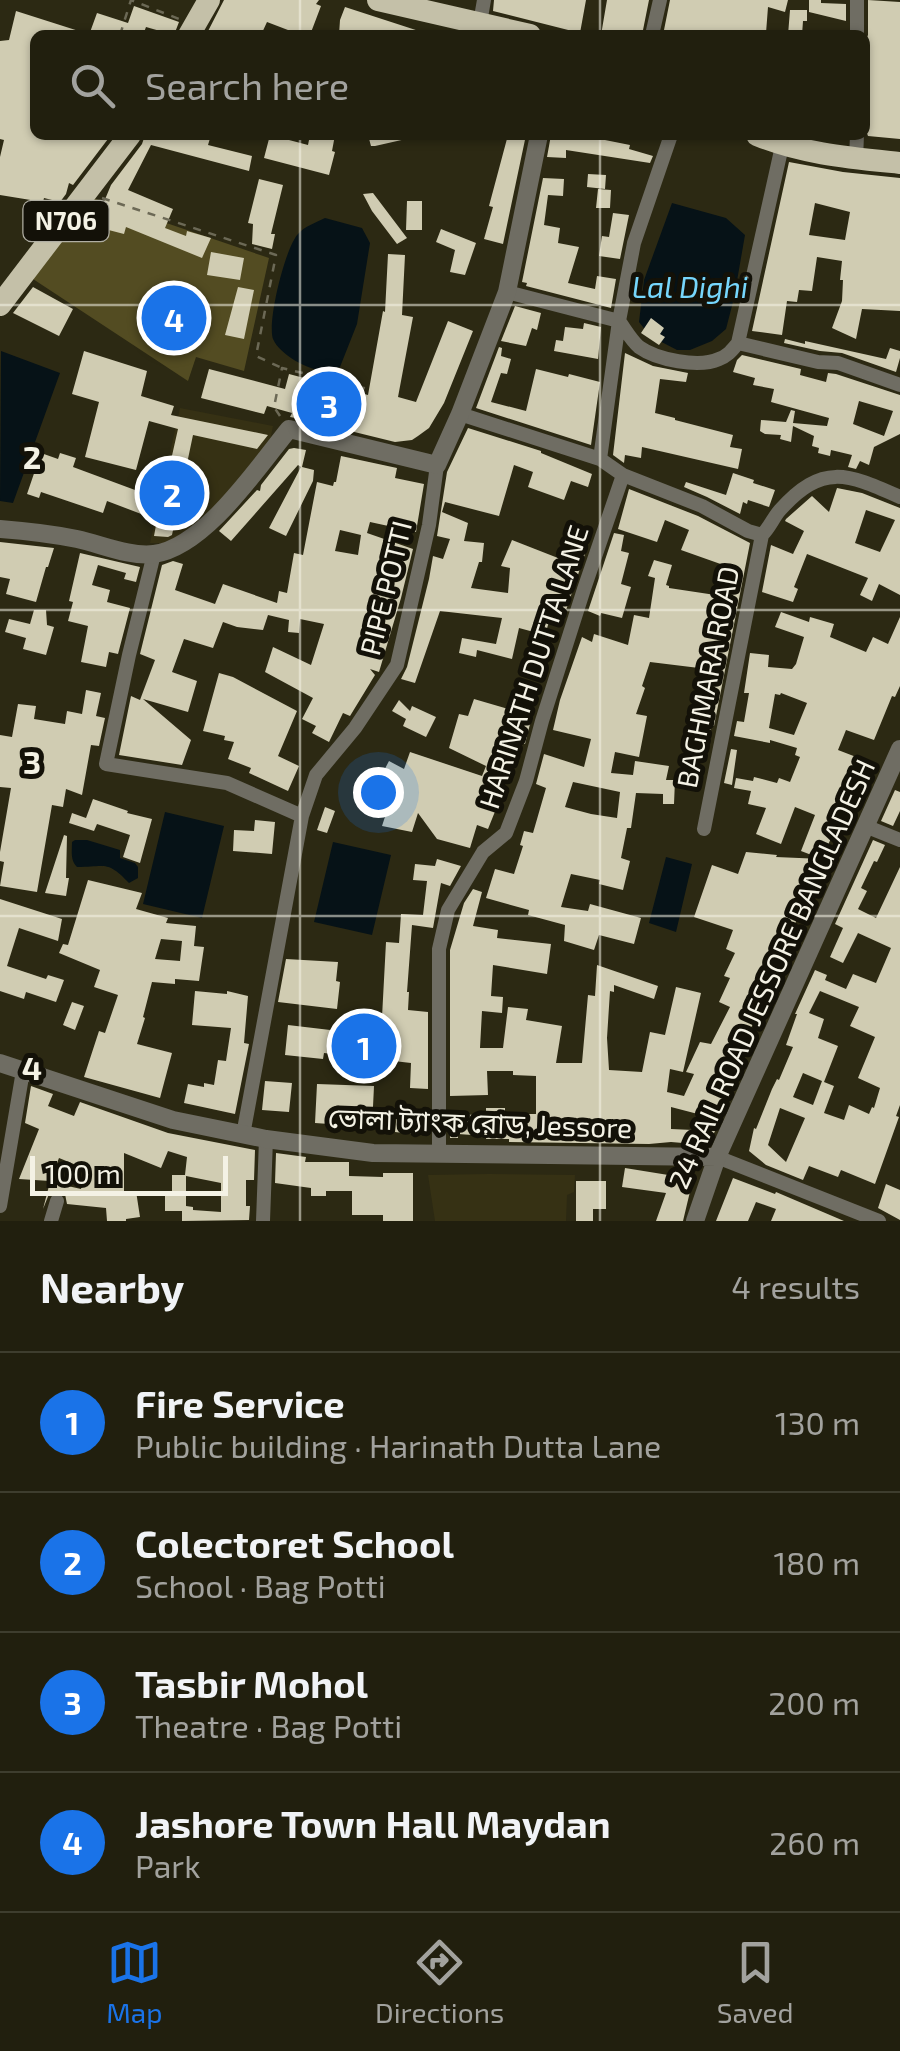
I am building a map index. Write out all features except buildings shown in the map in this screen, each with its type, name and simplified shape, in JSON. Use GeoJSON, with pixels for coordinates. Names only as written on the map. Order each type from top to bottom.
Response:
{"type":"FeatureCollection","features":[{"type":"Feature","properties":{"kind":"highway"},"geometry":{"type":"LineString","coordinates":[[192,30],[209,0]]}},
{"type":"Feature","properties":{"kind":"highway"},"geometry":{"type":"LineString","coordinates":[[378,0],[482,12],[520,30]]}},
{"type":"Feature","properties":{"kind":"highway","name":"N706"},"geometry":{"type":"LineString","coordinates":[[0,305],[126,140]]}},
{"type":"Feature","properties":{"kind":"highway"},"geometry":{"type":"LineString","coordinates":[[768,140],[782,146],[856,147],[900,163]]}},
{"type":"Feature","properties":{"kind":"street"},"geometry":{"type":"LineString","coordinates":[[653,30],[660,0]]}},
{"type":"Feature","properties":{"kind":"street"},"geometry":{"type":"LineString","coordinates":[[856,30],[857,0]]}},
{"type":"Feature","properties":{"kind":"street"},"geometry":{"type":"LineString","coordinates":[[0,529],[154,554],[183,543],[211,522],[289,429],[437,465],[506,292],[538,140]]}},
{"type":"Feature","properties":{"kind":"street"},"geometry":{"type":"LineString","coordinates":[[600,459],[634,244],[669,140]]}},
{"type":"Feature","properties":{"kind":"street"},"geometry":{"type":"LineString","coordinates":[[506,292],[619,320],[639,347],[656,355],[715,362],[738,343],[782,146]]}},
{"type":"Feature","properties":{"kind":"street"},"geometry":{"type":"LineString","coordinates":[[738,343],[838,364],[900,386]]}},
{"type":"Feature","properties":{"kind":"street"},"geometry":{"type":"LineString","coordinates":[[460,414],[600,459],[623,475],[762,535],[772,526],[777,513],[808,484],[830,476],[859,479],[900,497]]}},
{"type":"Feature","properties":{"kind":"street","name":"PIPE POTTI"},"geometry":{"type":"LineString","coordinates":[[243,1134],[302,816],[316,775],[355,728],[396,665],[429,525],[437,465]]}},
{"type":"Feature","properties":{"kind":"street","name":"HARINATH DUTTA LANE"},"geometry":{"type":"LineString","coordinates":[[439,1154],[439,949],[448,910],[484,852],[506,833],[623,475]]}},
{"type":"Feature","properties":{"kind":"street","name":"BAGHMARA ROAD"},"geometry":{"type":"LineString","coordinates":[[704,829],[762,535]]}},
{"type":"Feature","properties":{"kind":"street"},"geometry":{"type":"LineString","coordinates":[[154,554],[106,764],[227,783],[302,816]]}},
{"type":"Feature","properties":{"kind":"street","name":"24 RAIL ROAD JESSORE BANGLADESH"},"geometry":{"type":"LineString","coordinates":[[695,1221],[717,1157],[900,749]]}},
{"type":"Feature","properties":{"kind":"street"},"geometry":{"type":"LineString","coordinates":[[865,826],[900,840]]}},
{"type":"Feature","properties":{"kind":"street","name":"ভোলা ট্যাংক রোড, Jessore"},"geometry":{"type":"LineString","coordinates":[[0,1064],[173,1120],[266,1139],[373,1153],[717,1157]]}},
{"type":"Feature","properties":{"kind":"street"},"geometry":{"type":"LineString","coordinates":[[0,1206],[23,1072]]}},
{"type":"Feature","properties":{"kind":"street"},"geometry":{"type":"LineString","coordinates":[[262,1221],[266,1139]]}},
{"type":"Feature","properties":{"kind":"street"},"geometry":{"type":"LineString","coordinates":[[717,1157],[879,1221]]}},
{"type":"Feature","properties":{"kind":"street"},"geometry":{"type":"LineString","coordinates":[[51,1221],[57,1201]]}},
{"type":"Feature","properties":{"kind":"path"},"geometry":{"type":"LineString","coordinates":[[122,30],[131,0],[192,30]]}},
{"type":"Feature","properties":{"kind":"path"},"geometry":{"type":"LineString","coordinates":[[89,191],[276,255],[256,356],[282,368],[372,390]]}},
{"type":"Feature","properties":{"kind":"path"},"geometry":{"type":"LineString","coordinates":[[282,368],[274,407],[289,429]]}},
{"type":"Feature","properties":{"kind":"shaded area"},"geometry":{"type":"Polygon","coordinates":[[[90,197],[269,258],[244,371],[196,357],[188,381],[33,279],[90,197]]]}},
{"type":"Feature","properties":{"kind":"shaded area"},"geometry":{"type":"Polygon","coordinates":[[[180,408],[273,426],[268,450],[207,519],[172,543],[150,543],[180,408]]]}},
{"type":"Feature","properties":{"kind":"shaded area"},"geometry":{"type":"Polygon","coordinates":[[[428,1175],[575,1175],[574,1192],[567,1195],[566,1221],[435,1221],[428,1175]]]}},
{"type":"Feature","properties":{"kind":"water","name":"Lal Dighi"},"geometry":{"type":"Polygon","coordinates":[[[672,203],[726,218],[745,235],[726,329],[712,341],[690,350],[677,350],[650,336],[639,322],[644,280],[672,203]]]}},
{"type":"Feature","properties":{"kind":"water"},"geometry":{"type":"Polygon","coordinates":[[[325,218],[362,228],[370,243],[357,324],[340,367],[325,371],[288,356],[276,345],[272,330],[278,285],[293,242],[304,229],[325,218]]]}},
{"type":"Feature","properties":{"kind":"water"},"geometry":{"type":"Polygon","coordinates":[[[1,351],[60,373],[13,503],[0,501],[1,351]]]}},
{"type":"Feature","properties":{"kind":"water"},"geometry":{"type":"Polygon","coordinates":[[[165,812],[224,826],[202,918],[143,904],[165,812]]]}},
{"type":"Feature","properties":{"kind":"water"},"geometry":{"type":"Polygon","coordinates":[[[75,840],[120,850],[120,858],[138,867],[138,878],[129,883],[111,868],[77,867],[72,855],[75,840]]]}},
{"type":"Feature","properties":{"kind":"water"},"geometry":{"type":"Polygon","coordinates":[[[333,842],[391,855],[372,935],[314,922],[333,842]]]}},
{"type":"Feature","properties":{"kind":"water"},"geometry":{"type":"Polygon","coordinates":[[[666,857],[692,864],[676,932],[649,923],[666,857]]]}},
{"type":"Feature","properties":{"kind":"place","name":"Jashore Town Hall Maydan"},"geometry":{"type":"Point","coordinates":[174,318]}},
{"type":"Feature","properties":{"kind":"place","name":"Tasbir Mohol"},"geometry":{"type":"Point","coordinates":[329,404]}},
{"type":"Feature","properties":{"kind":"place","name":"Colectoret School"},"geometry":{"type":"Point","coordinates":[172,493]}},
{"type":"Feature","properties":{"kind":"place","name":"Fire Service"},"geometry":{"type":"Point","coordinates":[364,1046]}}]}
